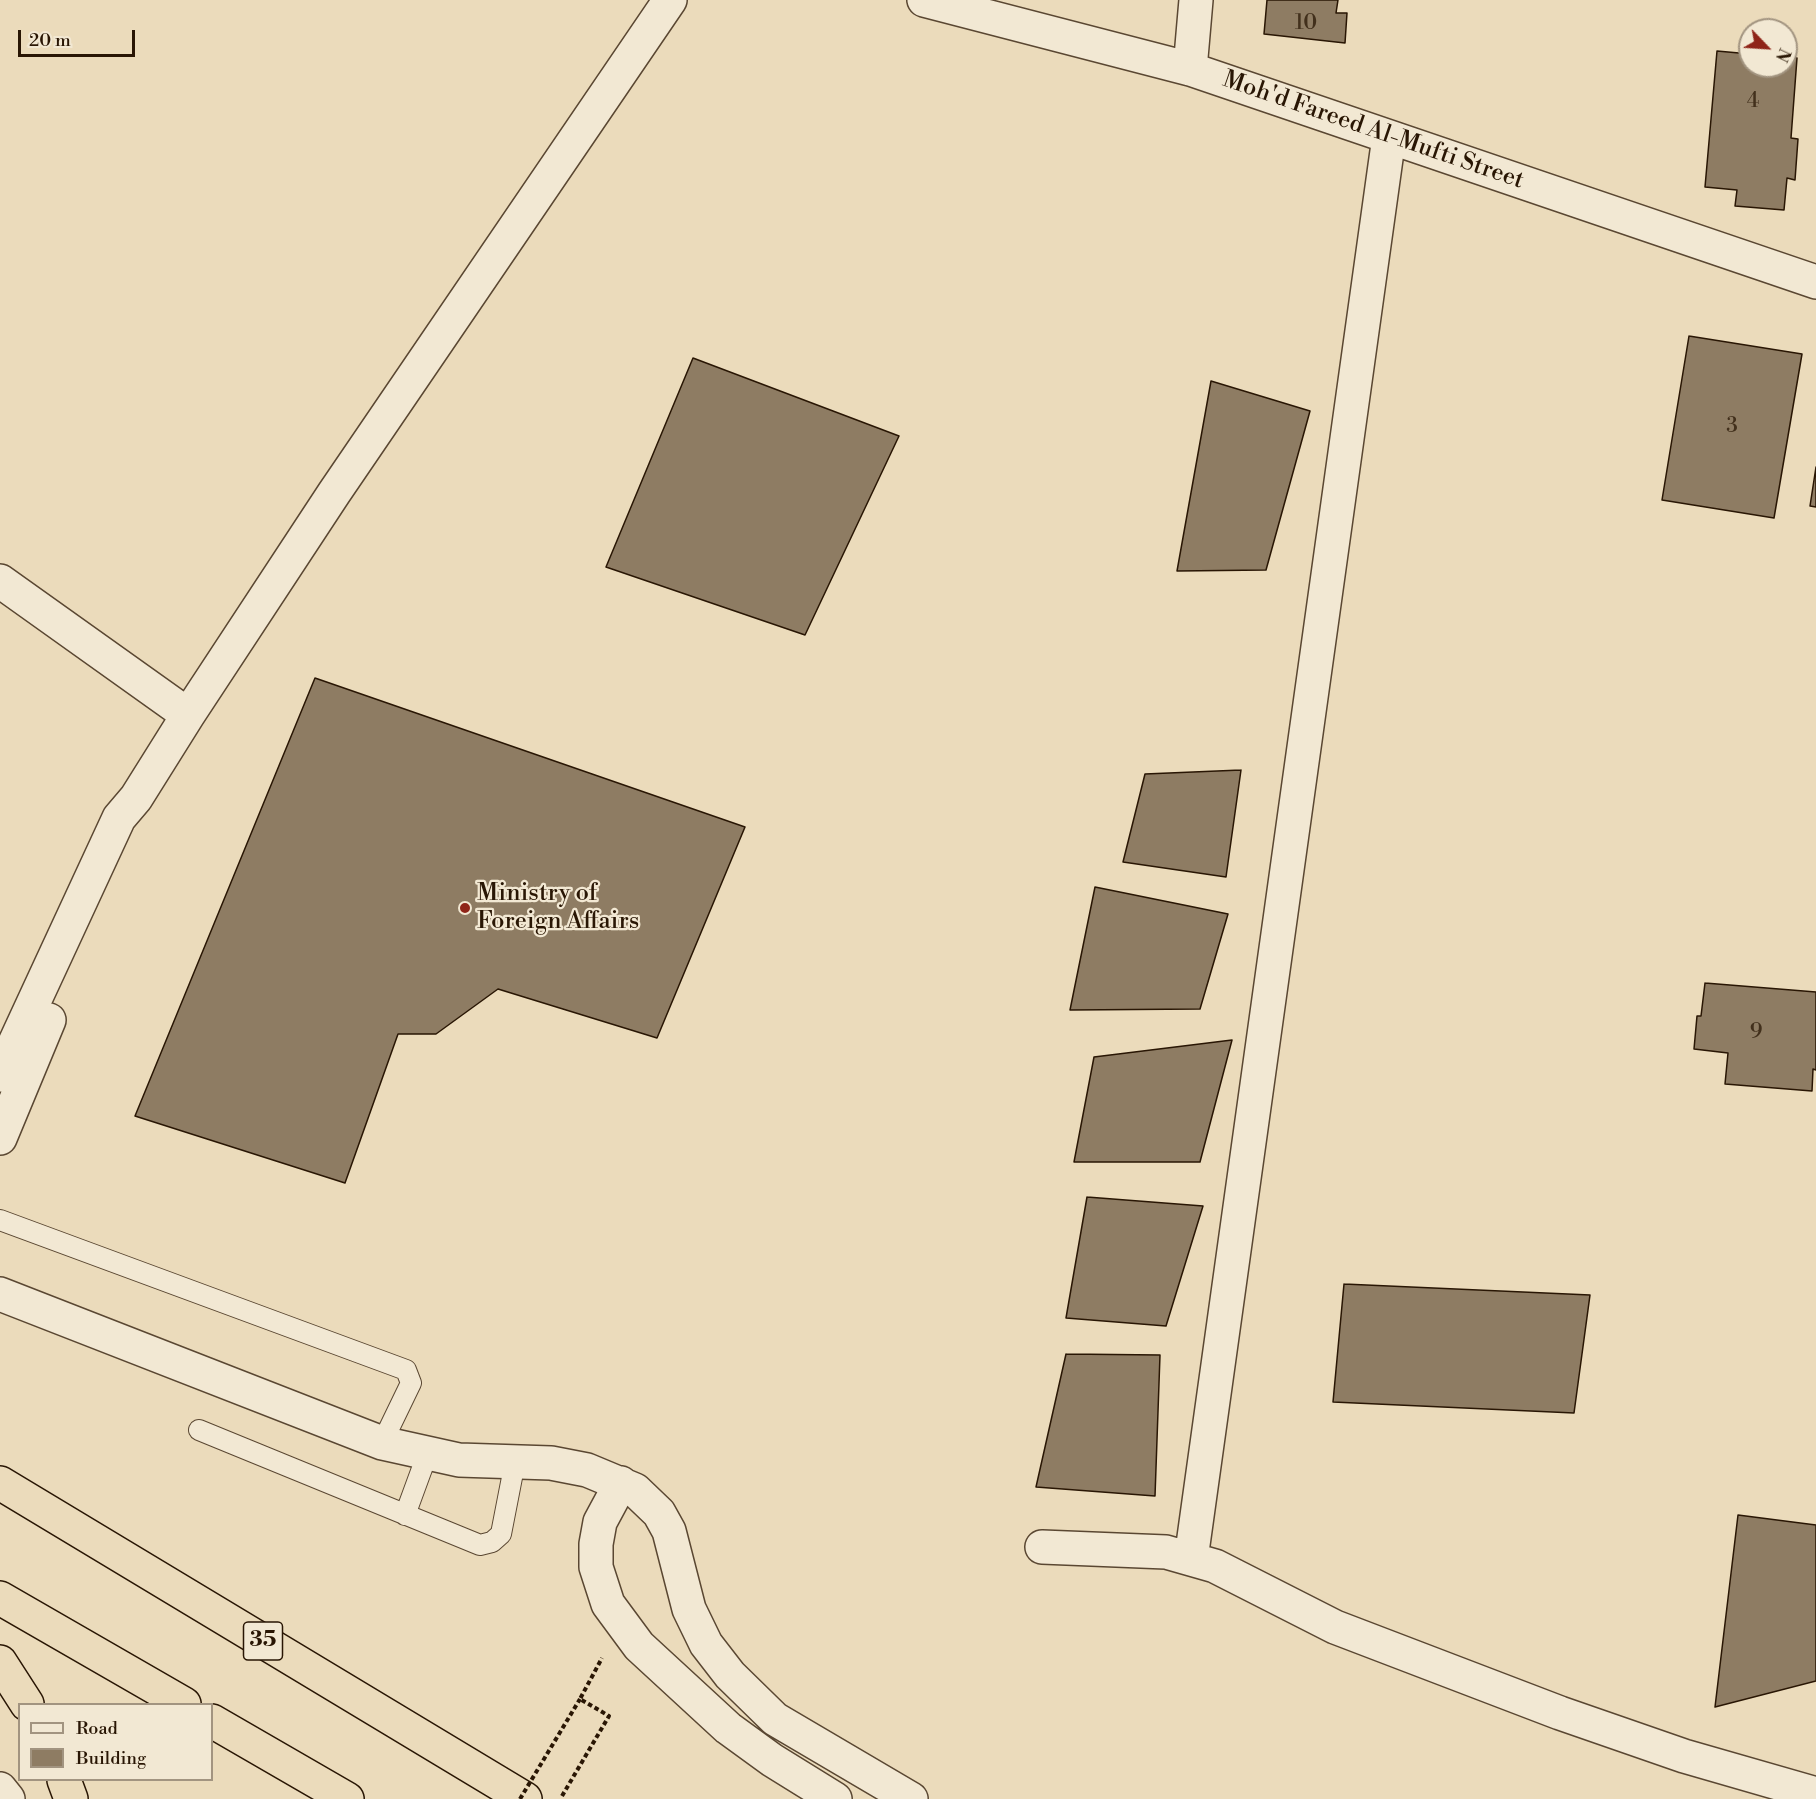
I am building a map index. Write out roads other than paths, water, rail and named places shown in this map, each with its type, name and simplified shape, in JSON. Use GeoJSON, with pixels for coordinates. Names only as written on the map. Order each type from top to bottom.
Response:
{"type":"FeatureCollection","features":[{"type":"Feature","properties":{"kind":"highway","name":"35"},"geometry":{"type":"LineString","coordinates":[[0,1483],[525,1799]]}},
{"type":"Feature","properties":{"kind":"highway"},"geometry":{"type":"LineString","coordinates":[[0,1599],[182,1703]]}},
{"type":"Feature","properties":{"kind":"highway"},"geometry":{"type":"LineString","coordinates":[[0,1662],[26,1703]]}},
{"type":"Feature","properties":{"kind":"highway"},"geometry":{"type":"LineString","coordinates":[[213,1722],[347,1799]]}},
{"type":"Feature","properties":{"kind":"highway"},"geometry":{"type":"LineString","coordinates":[[65,1781],[71,1799]]}},
{"type":"Feature","properties":{"kind":"street"},"geometry":{"type":"LineString","coordinates":[[0,1075],[119,818],[136,798],[188,714],[528,206],[670,0]]}},
{"type":"Feature","properties":{"kind":"street","name":"Moh'd Fareed Al-Mufti Street"},"geometry":{"type":"LineString","coordinates":[[924,0],[1190,69],[1816,282]]}},
{"type":"Feature","properties":{"kind":"street"},"geometry":{"type":"LineString","coordinates":[[1190,69],[1196,0]]}},
{"type":"Feature","properties":{"kind":"street"},"geometry":{"type":"LineString","coordinates":[[1191,1559],[1389,137]]}},
{"type":"Feature","properties":{"kind":"street"},"geometry":{"type":"LineString","coordinates":[[0,581],[188,714]]}},
{"type":"Feature","properties":{"kind":"street"},"geometry":{"type":"LineString","coordinates":[[0,1138],[136,811],[136,798]]}},
{"type":"Feature","properties":{"kind":"street"},"geometry":{"type":"LineString","coordinates":[[0,1294],[382,1443],[427,1455],[459,1460],[560,1465],[587,1470],[621,1483],[648,1500],[664,1522],[675,1550],[689,1609],[706,1644],[730,1675],[775,1719],[911,1799]]}},
{"type":"Feature","properties":{"kind":"street"},"geometry":{"type":"LineString","coordinates":[[621,1483],[600,1522],[596,1556],[601,1589],[622,1623],[639,1646],[728,1728],[772,1760],[835,1799]]}},
{"type":"Feature","properties":{"kind":"street"},"geometry":{"type":"LineString","coordinates":[[1042,1547],[1166,1552],[1215,1566],[1335,1627],[1560,1713],[1684,1756],[1816,1794]]}},
{"type":"Feature","properties":{"kind":"street"},"geometry":{"type":"LineString","coordinates":[[0,1789],[8,1799]]}},
{"type":"Feature","properties":{"kind":"lane"},"geometry":{"type":"LineString","coordinates":[[0,1220],[406,1370],[411,1383],[382,1443]]}},
{"type":"Feature","properties":{"kind":"lane"},"geometry":{"type":"LineString","coordinates":[[199,1430],[480,1545],[492,1542],[501,1534],[515,1462]]}},
{"type":"Feature","properties":{"kind":"lane"},"geometry":{"type":"LineString","coordinates":[[405,1515],[427,1455]]}},
{"type":"Feature","properties":{"kind":"place","name":"Ministry of Foreign Affairs"},"geometry":{"type":"Point","coordinates":[465,908]}}]}
